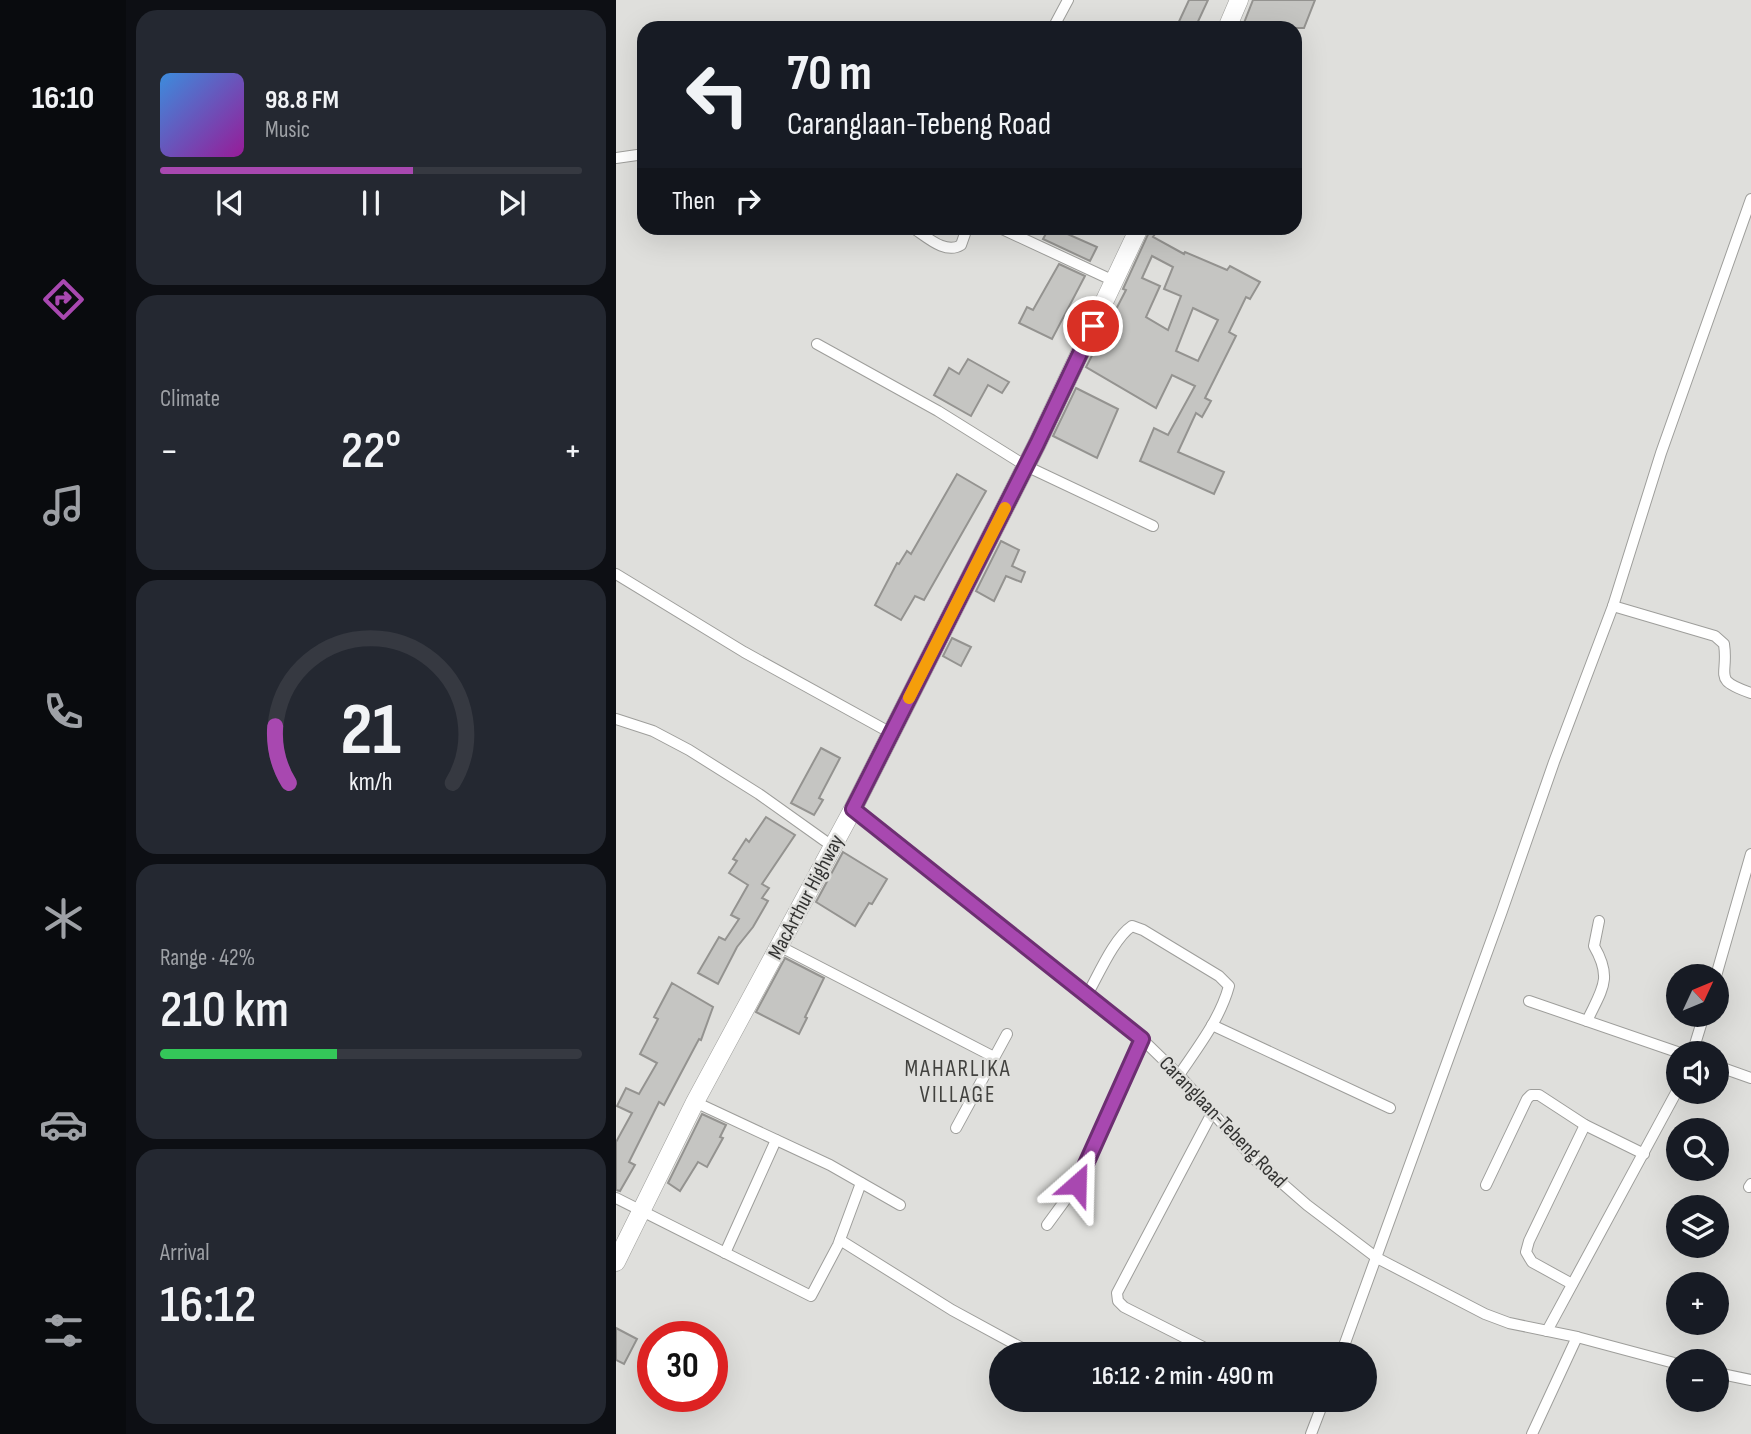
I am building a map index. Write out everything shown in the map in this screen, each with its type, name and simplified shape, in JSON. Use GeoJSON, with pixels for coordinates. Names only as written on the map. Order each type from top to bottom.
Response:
{"type":"FeatureCollection","features":[{"type":"Feature","properties":{"kind":"main road"},"geometry":{"type":"LineString","coordinates":[[1230,21],[1239,0]]}},
{"type":"Feature","properties":{"kind":"main road","name":"MacArthur Highway"},"geometry":{"type":"LineString","coordinates":[[616,1262],[695,1102],[853,809],[1026,466],[1136,235]]}},
{"type":"Feature","properties":{"kind":"street"},"geometry":{"type":"LineString","coordinates":[[1057,21],[1068,0]]}},
{"type":"Feature","properties":{"kind":"street"},"geometry":{"type":"LineString","coordinates":[[616,158],[637,154]]}},
{"type":"Feature","properties":{"kind":"street"},"geometry":{"type":"LineString","coordinates":[[1346,1342],[1502,911],[1553,762],[1613,606],[1661,453],[1751,199]]}},
{"type":"Feature","properties":{"kind":"street"},"geometry":{"type":"LineString","coordinates":[[924,235],[952,249],[961,246],[965,235]]}},
{"type":"Feature","properties":{"kind":"street"},"geometry":{"type":"LineString","coordinates":[[1015,235],[1114,281]]}},
{"type":"Feature","properties":{"kind":"street"},"geometry":{"type":"LineString","coordinates":[[817,344],[938,411],[1026,466],[1153,526]]}},
{"type":"Feature","properties":{"kind":"street"},"geometry":{"type":"LineString","coordinates":[[616,574],[744,652],[891,733]]}},
{"type":"Feature","properties":{"kind":"street"},"geometry":{"type":"LineString","coordinates":[[1613,606],[1715,636],[1724,644],[1724,677],[1730,685],[1751,693]]}},
{"type":"Feature","properties":{"kind":"street"},"geometry":{"type":"LineString","coordinates":[[616,719],[653,731],[689,750],[759,794],[832,846]]}},
{"type":"Feature","properties":{"kind":"street","name":"Caranglaan-Tebeng Road"},"geometry":{"type":"LineString","coordinates":[[853,809],[1142,1039],[1179,1075],[1252,1157],[1307,1205],[1377,1258],[1485,1314],[1509,1323],[1577,1336],[1666,1361]]}},
{"type":"Feature","properties":{"kind":"street"},"geometry":{"type":"LineString","coordinates":[[1719,964],[1751,854]]}},
{"type":"Feature","properties":{"kind":"street"},"geometry":{"type":"LineString","coordinates":[[1587,1021],[1606,982],[1602,960],[1594,946],[1599,922]]}},
{"type":"Feature","properties":{"kind":"street"},"geometry":{"type":"LineString","coordinates":[[1087,995],[1119,939],[1132,926],[1219,975],[1228,986],[1225,999],[1212,1025],[1179,1075]]}},
{"type":"Feature","properties":{"kind":"street"},"geometry":{"type":"LineString","coordinates":[[779,946],[994,1057]]}},
{"type":"Feature","properties":{"kind":"street"},"geometry":{"type":"LineString","coordinates":[[1529,1000],[1666,1048]]}},
{"type":"Feature","properties":{"kind":"street"},"geometry":{"type":"LineString","coordinates":[[1212,1025],[1390,1108]]}},
{"type":"Feature","properties":{"kind":"street"},"geometry":{"type":"LineString","coordinates":[[956,1128],[1007,1034]]}},
{"type":"Feature","properties":{"kind":"street"},"geometry":{"type":"LineString","coordinates":[[1047,1225],[1077,1184],[1142,1039]]}},
{"type":"Feature","properties":{"kind":"street"},"geometry":{"type":"LineString","coordinates":[[1729,1070],[1751,1078]]}},
{"type":"Feature","properties":{"kind":"street"},"geometry":{"type":"LineString","coordinates":[[1486,1185],[1531,1096],[1539,1095],[1586,1125],[1644,1154]]}},
{"type":"Feature","properties":{"kind":"street"},"geometry":{"type":"LineString","coordinates":[[695,1102],[830,1165],[900,1205]]}},
{"type":"Feature","properties":{"kind":"street"},"geometry":{"type":"LineString","coordinates":[[1547,1331],[1670,1104]]}},
{"type":"Feature","properties":{"kind":"street"},"geometry":{"type":"LineString","coordinates":[[1193,1342],[1124,1307],[1118,1301],[1117,1293],[1212,1113]]}},
{"type":"Feature","properties":{"kind":"street"},"geometry":{"type":"LineString","coordinates":[[1572,1284],[1532,1262],[1526,1252],[1586,1125]]}},
{"type":"Feature","properties":{"kind":"street"},"geometry":{"type":"LineString","coordinates":[[725,1252],[776,1140]]}},
{"type":"Feature","properties":{"kind":"street"},"geometry":{"type":"LineString","coordinates":[[616,1198],[811,1296],[840,1240],[861,1183]]}},
{"type":"Feature","properties":{"kind":"street"},"geometry":{"type":"LineString","coordinates":[[840,1240],[952,1310],[1011,1342]]}},
{"type":"Feature","properties":{"kind":"street"},"geometry":{"type":"LineString","coordinates":[[1532,1434],[1577,1336]]}},
{"type":"Feature","properties":{"kind":"street"},"geometry":{"type":"LineString","coordinates":[[1729,1375],[1751,1380]]}},
{"type":"Feature","properties":{"kind":"street"},"geometry":{"type":"LineString","coordinates":[[1311,1434],[1319,1412]]}},
{"type":"Feature","properties":{"kind":"building"},"geometry":{"type":"Polygon","coordinates":[[[1189,0],[1208,0],[1198,21],[1179,21],[1189,0]]]}},
{"type":"Feature","properties":{"kind":"building"},"geometry":{"type":"Polygon","coordinates":[[[1253,0],[1315,0],[1304,28],[1302,21],[1245,21],[1253,0]]]}},
{"type":"Feature","properties":{"kind":"building"},"geometry":{"type":"Polygon","coordinates":[[[1045,235],[1070,235],[1097,247],[1090,261],[1043,239],[1045,235]]]}},
{"type":"Feature","properties":{"kind":"building"},"geometry":{"type":"Polygon","coordinates":[[[1148,235],[1154,235],[1153,237],[1184,254],[1185,252],[1227,270],[1230,266],[1260,282],[1250,299],[1246,297],[1229,332],[1236,336],[1205,398],[1211,401],[1202,417],[1196,413],[1178,452],[1224,472],[1214,494],[1140,461],[1154,428],[1168,435],[1195,386],[1172,375],[1156,408],[1086,367],[1126,290],[1123,289],[1148,235]],[[1152,256],[1142,278],[1160,286],[1146,317],[1168,330],[1181,296],[1164,289],[1173,267],[1152,256]],[[1193,308],[1176,351],[1198,361],[1218,320],[1193,308]]]}},
{"type":"Feature","properties":{"kind":"building"},"geometry":{"type":"Polygon","coordinates":[[[1059,264],[1085,276],[1052,339],[1019,323],[1027,307],[1033,310],[1059,264]]]}},
{"type":"Feature","properties":{"kind":"building"},"geometry":{"type":"Polygon","coordinates":[[[968,359],[1009,382],[1002,393],[988,385],[971,416],[934,395],[949,368],[959,374],[968,359]]]}},
{"type":"Feature","properties":{"kind":"building"},"geometry":{"type":"Polygon","coordinates":[[[1076,388],[1118,409],[1097,458],[1053,436],[1076,388]]]}},
{"type":"Feature","properties":{"kind":"building"},"geometry":{"type":"Polygon","coordinates":[[[957,474],[986,491],[924,600],[915,596],[901,620],[875,605],[897,563],[899,564],[907,551],[911,554],[957,474]]]}},
{"type":"Feature","properties":{"kind":"building"},"geometry":{"type":"Polygon","coordinates":[[[1001,541],[1019,550],[1012,566],[1025,572],[1021,582],[1006,576],[994,601],[976,591],[1001,541]]]}},
{"type":"Feature","properties":{"kind":"building"},"geometry":{"type":"Polygon","coordinates":[[[952,638],[971,647],[961,666],[943,656],[952,638]]]}},
{"type":"Feature","properties":{"kind":"building"},"geometry":{"type":"Polygon","coordinates":[[[821,748],[840,758],[819,798],[823,800],[814,815],[791,803],[821,748]]]}},
{"type":"Feature","properties":{"kind":"building"},"geometry":{"type":"Polygon","coordinates":[[[766,817],[795,835],[762,884],[769,888],[762,898],[768,901],[737,947],[718,984],[698,973],[719,937],[725,940],[739,919],[731,915],[748,885],[729,873],[737,861],[733,859],[746,839],[749,842],[766,817]]]}},
{"type":"Feature","properties":{"kind":"building"},"geometry":{"type":"Polygon","coordinates":[[[843,852],[887,879],[855,926],[816,902],[843,852]]]}},
{"type":"Feature","properties":{"kind":"building"},"geometry":{"type":"Polygon","coordinates":[[[785,958],[824,978],[799,1034],[756,1012],[785,958]]]}},
{"type":"Feature","properties":{"kind":"building"},"geometry":{"type":"Polygon","coordinates":[[[672,983],[713,1007],[701,1040],[699,1039],[664,1105],[659,1102],[629,1162],[635,1165],[620,1191],[616,1190],[616,1142],[632,1113],[617,1106],[626,1088],[639,1094],[657,1063],[640,1054],[658,1019],[654,1017],[672,983]]]}},
{"type":"Feature","properties":{"kind":"building"},"geometry":{"type":"Polygon","coordinates":[[[702,1114],[726,1125],[720,1137],[723,1138],[707,1167],[698,1162],[680,1191],[668,1183],[702,1114]]]}},
{"type":"Feature","properties":{"kind":"building"},"geometry":{"type":"Polygon","coordinates":[[[616,1328],[637,1339],[624,1364],[616,1360],[616,1328]]]}},
{"type":"Feature","properties":{"kind":"slow traffic"},"geometry":{"type":"LineString","coordinates":[[909,698],[1005,508]]}},
{"type":"Feature","properties":{"kind":"district","name":"MAHARLIKA VILLAGE"},"geometry":{"type":"Point","coordinates":[958,1082]}},
{"type":"Feature","properties":{"kind":"route"},"geometry":{"type":"LineString","coordinates":[[1077,1184],[1142,1039],[853,809],[1037,444],[1093,326]]}}]}
